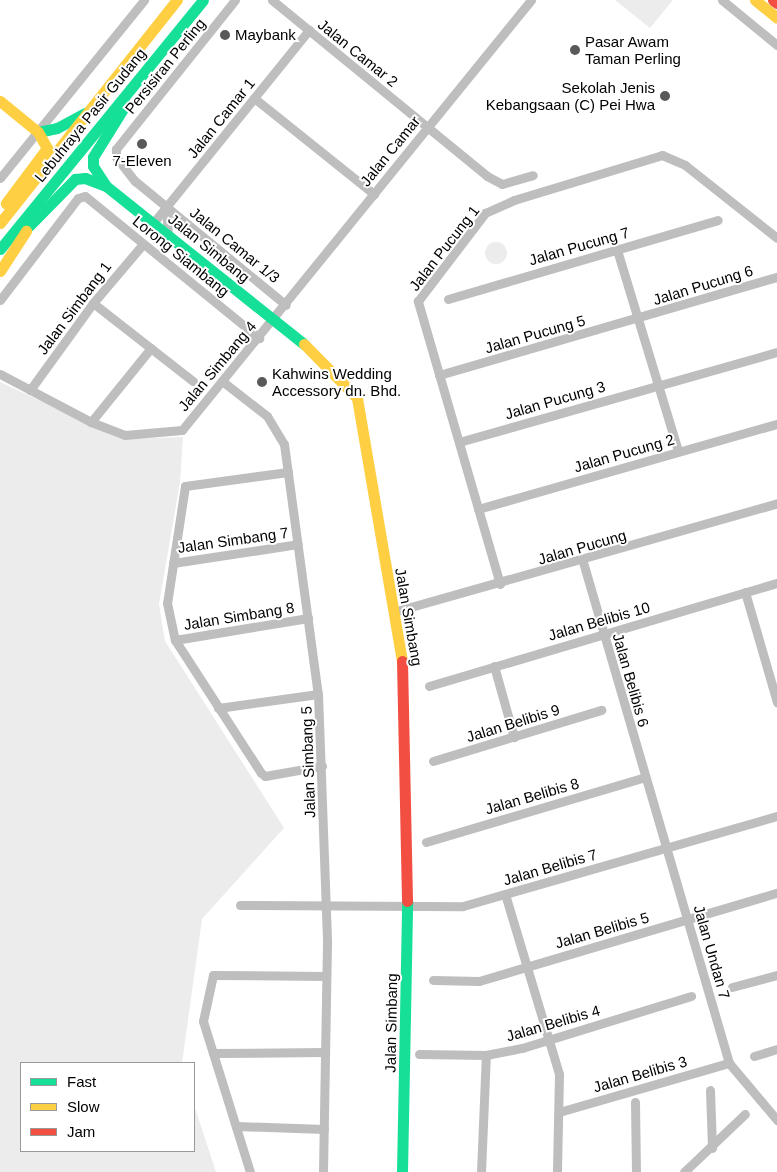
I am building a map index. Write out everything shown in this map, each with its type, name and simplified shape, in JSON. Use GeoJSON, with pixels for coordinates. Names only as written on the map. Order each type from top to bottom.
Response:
{"type":"FeatureCollection","features":[{"type":"Feature","properties":{"kind":"main road","name":"Lebuhraya Pasir Gudang"},"geometry":{"type":"LineString","coordinates":[[0,223],[176,0]]}},
{"type":"Feature","properties":{"kind":"main road","name":"Lebuhraya Pasir Gudang"},"geometry":{"type":"LineString","coordinates":[[0,249],[203,0]]}},
{"type":"Feature","properties":{"kind":"main road"},"geometry":{"type":"LineString","coordinates":[[754,0],[777,18]]}},
{"type":"Feature","properties":{"kind":"main road"},"geometry":{"type":"LineString","coordinates":[[773,0],[777,3]]}},
{"type":"Feature","properties":{"kind":"main road"},"geometry":{"type":"LineString","coordinates":[[106,186],[94,166],[93,157],[144,74]]}},
{"type":"Feature","properties":{"kind":"main road"},"geometry":{"type":"LineString","coordinates":[[0,101],[38,132],[47,148],[45,154],[3,206]]}},
{"type":"Feature","properties":{"kind":"main road"},"geometry":{"type":"LineString","coordinates":[[38,132],[57,128],[85,113]]}},
{"type":"Feature","properties":{"kind":"main road"},"geometry":{"type":"LineString","coordinates":[[1,268],[73,158]]}},
{"type":"Feature","properties":{"kind":"main road"},"geometry":{"type":"LineString","coordinates":[[29,226],[75,179],[85,178],[106,186]]}},
{"type":"Feature","properties":{"kind":"main road","name":"Jalan Simbang"},"geometry":{"type":"LineString","coordinates":[[106,186],[154,222],[273,320],[320,356],[356,398],[405,681],[407,905],[402,1172]]}},
{"type":"Feature","properties":{"kind":"main road"},"geometry":{"type":"LineString","coordinates":[[3,206],[28,189]]}},
{"type":"Feature","properties":{"kind":"street"},"geometry":{"type":"LineString","coordinates":[[0,178],[144,0]]}},
{"type":"Feature","properties":{"kind":"street","name":"Persisiran Perling"},"geometry":{"type":"LineString","coordinates":[[116,149],[235,0]]}},
{"type":"Feature","properties":{"kind":"street","name":"Jalan Camar 2"},"geometry":{"type":"LineString","coordinates":[[272,0],[487,176],[508,184]]}},
{"type":"Feature","properties":{"kind":"street","name":"Jalan Camar"},"geometry":{"type":"LineString","coordinates":[[273,320],[530,0]]}},
{"type":"Feature","properties":{"kind":"street"},"geometry":{"type":"LineString","coordinates":[[722,0],[777,45]]}},
{"type":"Feature","properties":{"kind":"street","name":"Jalan Camar 1"},"geometry":{"type":"LineString","coordinates":[[154,222],[309,30]]}},
{"type":"Feature","properties":{"kind":"street"},"geometry":{"type":"LineString","coordinates":[[254,98],[374,194]]}},
{"type":"Feature","properties":{"kind":"street","name":"Jalan Camar 1/3"},"geometry":{"type":"LineString","coordinates":[[116,149],[117,161],[166,207],[286,305]]}},
{"type":"Feature","properties":{"kind":"street","name":"Jalan Pucung 1"},"geometry":{"type":"LineString","coordinates":[[500,584],[418,301],[485,213],[514,200],[662,155],[685,165],[777,238]]}},
{"type":"Feature","properties":{"kind":"street"},"geometry":{"type":"LineString","coordinates":[[514,200],[508,184],[533,176]]}},
{"type":"Feature","properties":{"kind":"street","name":"Lorong Siambang"},"geometry":{"type":"LineString","coordinates":[[0,300],[78,198],[85,196],[259,338]]}},
{"type":"Feature","properties":{"kind":"street"},"geometry":{"type":"LineString","coordinates":[[142,214],[166,207],[168,234]]}},
{"type":"Feature","properties":{"kind":"street","name":"Jalan Pucung 7"},"geometry":{"type":"LineString","coordinates":[[448,299],[718,220]]}},
{"type":"Feature","properties":{"kind":"street","name":"Jalan Simbang 1"},"geometry":{"type":"LineString","coordinates":[[30,390],[93,303],[143,244]]}},
{"type":"Feature","properties":{"kind":"street"},"geometry":{"type":"LineString","coordinates":[[617,250],[678,452]]}},
{"type":"Feature","properties":{"kind":"street","name":"Jalan Pucung 6"},"geometry":{"type":"LineString","coordinates":[[638,319],[777,277]]}},
{"type":"Feature","properties":{"kind":"street"},"geometry":{"type":"LineString","coordinates":[[93,303],[193,381]]}},
{"type":"Feature","properties":{"kind":"street","name":"Jalan Pucung 5"},"geometry":{"type":"LineString","coordinates":[[439,375],[638,319]]}},
{"type":"Feature","properties":{"kind":"street","name":"Jalan Simbang 4"},"geometry":{"type":"LineString","coordinates":[[91,422],[130,435],[182,430],[273,320]]}},
{"type":"Feature","properties":{"kind":"street"},"geometry":{"type":"LineString","coordinates":[[0,374],[91,422],[151,348]]}},
{"type":"Feature","properties":{"kind":"street","name":"Jalan Pucung 3"},"geometry":{"type":"LineString","coordinates":[[459,442],[777,352]]}},
{"type":"Feature","properties":{"kind":"street","name":"Jalan Simbang 5"},"geometry":{"type":"LineString","coordinates":[[222,381],[277,428],[288,472],[318,694],[322,766],[326,976],[324,1172]]}},
{"type":"Feature","properties":{"kind":"street","name":"Jalan Pucung 2"},"geometry":{"type":"LineString","coordinates":[[478,509],[777,424]]}},
{"type":"Feature","properties":{"kind":"street"},"geometry":{"type":"LineString","coordinates":[[288,472],[185,486],[167,603],[175,640],[218,708],[265,776],[322,766]]}},
{"type":"Feature","properties":{"kind":"street","name":"Jalan Pucung"},"geometry":{"type":"LineString","coordinates":[[393,612],[583,562],[777,503]]}},
{"type":"Feature","properties":{"kind":"street","name":"Jalan Simbang 7"},"geometry":{"type":"LineString","coordinates":[[172,563],[298,544]]}},
{"type":"Feature","properties":{"kind":"street","name":"Jalan Belibis 6"},"geometry":{"type":"LineString","coordinates":[[583,562],[645,777]]}},
{"type":"Feature","properties":{"kind":"street","name":"Jalan Belibis 10"},"geometry":{"type":"LineString","coordinates":[[429,686],[777,583]]}},
{"type":"Feature","properties":{"kind":"street"},"geometry":{"type":"LineString","coordinates":[[745,592],[777,702]]}},
{"type":"Feature","properties":{"kind":"street","name":"Jalan Simbang 8"},"geometry":{"type":"LineString","coordinates":[[175,640],[308,618]]}},
{"type":"Feature","properties":{"kind":"street"},"geometry":{"type":"LineString","coordinates":[[494,666],[514,737]]}},
{"type":"Feature","properties":{"kind":"street"},"geometry":{"type":"LineString","coordinates":[[218,708],[318,694]]}},
{"type":"Feature","properties":{"kind":"street","name":"Jalan Belibis 9"},"geometry":{"type":"LineString","coordinates":[[433,761],[602,710]]}},
{"type":"Feature","properties":{"kind":"street","name":"Jalan Belibis 8"},"geometry":{"type":"LineString","coordinates":[[426,842],[645,777]]}},
{"type":"Feature","properties":{"kind":"street","name":"Jalan Undan 7"},"geometry":{"type":"LineString","coordinates":[[645,777],[729,1063],[777,1120]]}},
{"type":"Feature","properties":{"kind":"street","name":"Jalan Belibis 7"},"geometry":{"type":"LineString","coordinates":[[240,905],[463,906],[777,816]]}},
{"type":"Feature","properties":{"kind":"street","name":"Jalan Belibis 5"},"geometry":{"type":"LineString","coordinates":[[433,980],[479,981],[777,893]]}},
{"type":"Feature","properties":{"kind":"street"},"geometry":{"type":"LineString","coordinates":[[505,894],[559,1074],[557,1172]]}},
{"type":"Feature","properties":{"kind":"street"},"geometry":{"type":"LineString","coordinates":[[250,1172],[203,1021],[213,975],[326,976]]}},
{"type":"Feature","properties":{"kind":"street"},"geometry":{"type":"LineString","coordinates":[[732,987],[777,975]]}},
{"type":"Feature","properties":{"kind":"street","name":"Jalan Belibis 4"},"geometry":{"type":"LineString","coordinates":[[419,1054],[486,1055],[550,1039],[691,996]]}},
{"type":"Feature","properties":{"kind":"street"},"geometry":{"type":"LineString","coordinates":[[754,1056],[777,1049]]}},
{"type":"Feature","properties":{"kind":"street"},"geometry":{"type":"LineString","coordinates":[[213,1053],[325,1052]]}},
{"type":"Feature","properties":{"kind":"street"},"geometry":{"type":"LineString","coordinates":[[481,1172],[486,1055]]}},
{"type":"Feature","properties":{"kind":"street","name":"Jalan Belibis 3"},"geometry":{"type":"LineString","coordinates":[[559,1112],[729,1063]]}},
{"type":"Feature","properties":{"kind":"street"},"geometry":{"type":"LineString","coordinates":[[710,1090],[712,1148]]}},
{"type":"Feature","properties":{"kind":"street"},"geometry":{"type":"LineString","coordinates":[[635,1102],[636,1172]]}},
{"type":"Feature","properties":{"kind":"street"},"geometry":{"type":"LineString","coordinates":[[684,1172],[712,1148],[745,1114]]}},
{"type":"Feature","properties":{"kind":"street"},"geometry":{"type":"LineString","coordinates":[[236,1126],[324,1129]]}},
{"type":"Feature","properties":{"kind":"shaded area"},"geometry":{"type":"Polygon","coordinates":[[[615,0],[673,0],[650,28],[615,0]]]}},
{"type":"Feature","properties":{"kind":"shaded area"},"geometry":{"type":"Polygon","coordinates":[[[496,242],[504,245],[507,253],[504,261],[496,264],[488,261],[485,253],[488,245],[496,242]]]}},
{"type":"Feature","properties":{"kind":"shaded area"},"geometry":{"type":"Polygon","coordinates":[[[0,382],[123,439],[183,437],[180,482],[159,604],[165,641],[284,828],[202,919],[182,1062],[20,1062],[20,1152],[195,1152],[195,1108],[216,1172],[0,1172],[0,382]]]}},
{"type":"Feature","properties":{"kind":"traffic: fast"},"geometry":{"type":"LineString","coordinates":[[0,249],[203,0]]}},
{"type":"Feature","properties":{"kind":"traffic: fast"},"geometry":{"type":"LineString","coordinates":[[106,186],[93,166],[93,157],[126,104]]}},
{"type":"Feature","properties":{"kind":"traffic: fast"},"geometry":{"type":"LineString","coordinates":[[38,132],[57,128],[85,113]]}},
{"type":"Feature","properties":{"kind":"traffic: fast"},"geometry":{"type":"LineString","coordinates":[[29,226],[75,179],[85,178],[106,186],[304,344]]}},
{"type":"Feature","properties":{"kind":"traffic: fast"},"geometry":{"type":"LineString","coordinates":[[402,1172],[407,901]]}},
{"type":"Feature","properties":{"kind":"traffic: slow"},"geometry":{"type":"LineString","coordinates":[[0,223],[177,0]]}},
{"type":"Feature","properties":{"kind":"traffic: slow"},"geometry":{"type":"LineString","coordinates":[[755,0],[777,18]]}},
{"type":"Feature","properties":{"kind":"traffic: slow"},"geometry":{"type":"LineString","coordinates":[[0,101],[38,132],[47,148],[6,203]]}},
{"type":"Feature","properties":{"kind":"traffic: slow"},"geometry":{"type":"LineString","coordinates":[[0,271],[26,231]]}},
{"type":"Feature","properties":{"kind":"traffic: slow"},"geometry":{"type":"LineString","coordinates":[[304,344],[357,398],[402,661]]}},
{"type":"Feature","properties":{"kind":"traffic: jam"},"geometry":{"type":"LineString","coordinates":[[773,0],[777,3]]}},
{"type":"Feature","properties":{"kind":"traffic: jam"},"geometry":{"type":"LineString","coordinates":[[402,661],[407,901]]}},
{"type":"Feature","properties":{"kind":"place","name":"Maybank"},"geometry":{"type":"Point","coordinates":[225,35]}},
{"type":"Feature","properties":{"kind":"place","name":"Pasar Awam Taman Perling"},"geometry":{"type":"Point","coordinates":[575,50]}},
{"type":"Feature","properties":{"kind":"place","name":"Sekolah Jenis Kebangsaan (C) Pei Hwa"},"geometry":{"type":"Point","coordinates":[665,96]}},
{"type":"Feature","properties":{"kind":"place","name":"7-Eleven"},"geometry":{"type":"Point","coordinates":[142,144]}},
{"type":"Feature","properties":{"kind":"place","name":"Kahwins Wedding Accessory dn. Bhd."},"geometry":{"type":"Point","coordinates":[262,382]}}]}
